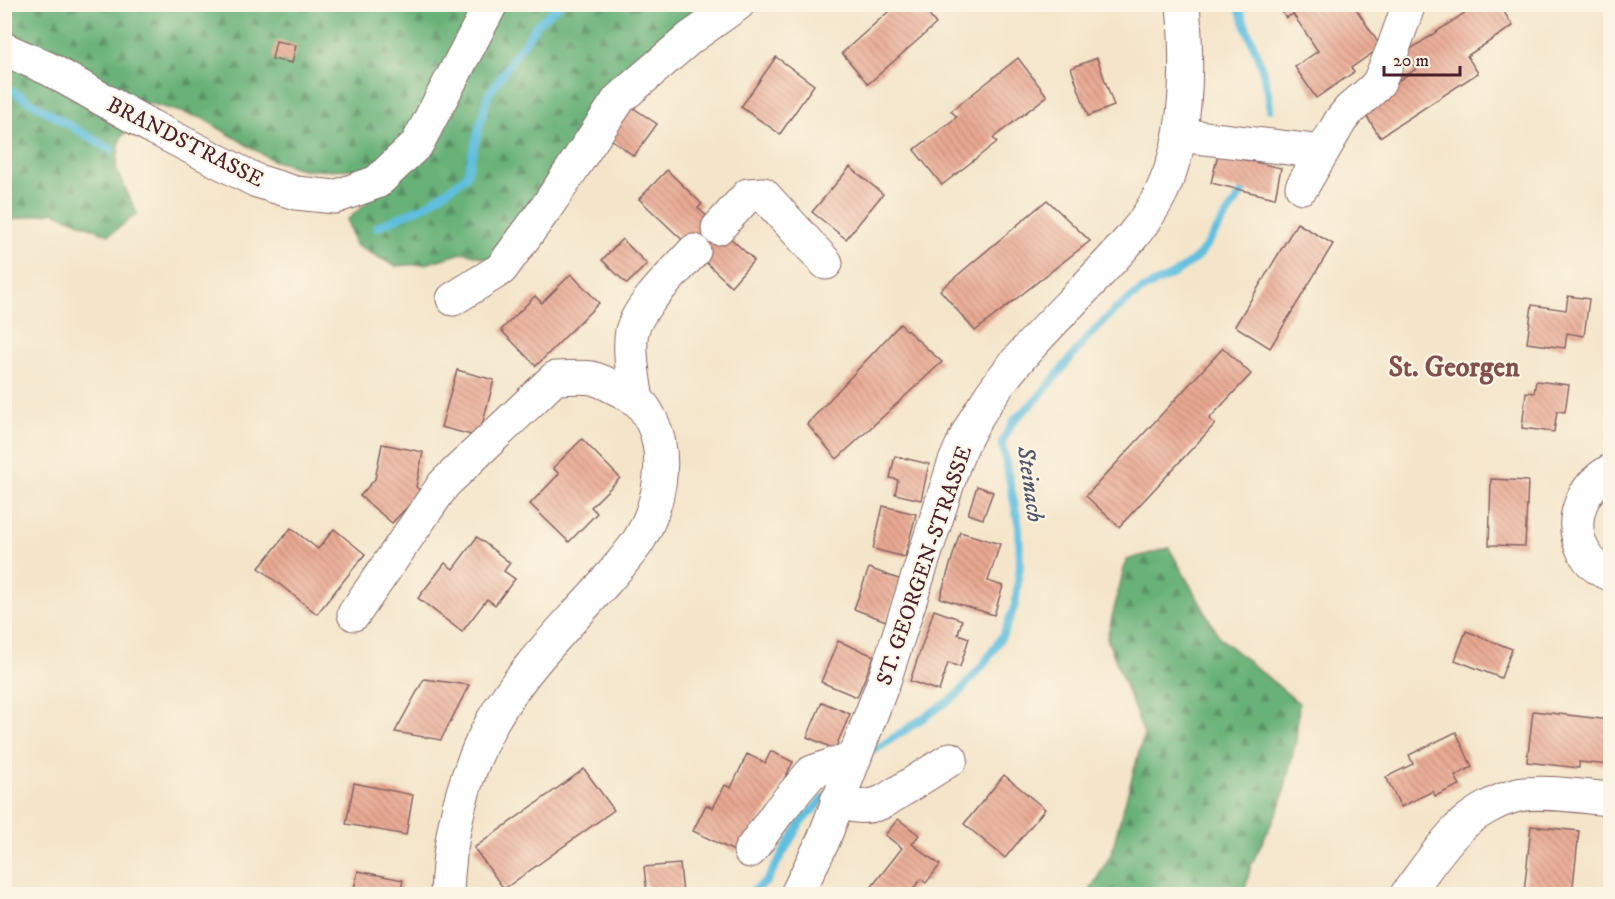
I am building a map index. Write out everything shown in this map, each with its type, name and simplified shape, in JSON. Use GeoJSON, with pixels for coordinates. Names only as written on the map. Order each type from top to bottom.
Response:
{"type":"FeatureCollection","features":[{"type":"Feature","properties":{"kind":"street","name":"BRANDSTRASSE"},"geometry":{"type":"LineString","coordinates":[[4,49],[49,69],[150,126],[257,180],[296,193],[335,197],[377,182],[417,144],[491,4]]}},
{"type":"Feature","properties":{"kind":"street"},"geometry":{"type":"LineString","coordinates":[[453,299],[501,269],[546,208],[619,99],[690,38],[738,4]]}},
{"type":"Feature","properties":{"kind":"street","name":"ST. GEORGEN-STRASSE"},"geometry":{"type":"LineString","coordinates":[[796,894],[823,841],[885,678],[946,485],[967,434],[983,406],[1002,380],[1141,226],[1161,192],[1176,155],[1180,135],[1186,62],[1183,4]]}},
{"type":"Feature","properties":{"kind":"street"},"geometry":{"type":"LineString","coordinates":[[1302,187],[1348,110],[1379,82],[1409,4]]}},
{"type":"Feature","properties":{"kind":"street"},"geometry":{"type":"LineString","coordinates":[[1180,135],[1322,152]]}},
{"type":"Feature","properties":{"kind":"street"},"geometry":{"type":"LineString","coordinates":[[718,228],[748,195],[763,194],[826,263]]}},
{"type":"Feature","properties":{"kind":"street"},"geometry":{"type":"LineString","coordinates":[[637,400],[632,368],[633,331],[649,300],[694,251]]}},
{"type":"Feature","properties":{"kind":"street"},"geometry":{"type":"LineString","coordinates":[[354,614],[444,484],[555,378],[592,378],[637,400],[647,412],[657,433],[661,459],[649,520],[627,557],[511,690],[492,722],[463,792],[453,832],[447,894]]}},
{"type":"Feature","properties":{"kind":"street"},"geometry":{"type":"LineString","coordinates":[[1611,471],[1601,477],[1586,494],[1577,513],[1576,523],[1578,540],[1584,553],[1598,568],[1611,574]]}},
{"type":"Feature","properties":{"kind":"street"},"geometry":{"type":"LineString","coordinates":[[750,851],[778,812],[812,772],[853,758]]}},
{"type":"Feature","properties":{"kind":"street"},"geometry":{"type":"LineString","coordinates":[[838,799],[855,808],[872,806],[883,802],[951,759]]}},
{"type":"Feature","properties":{"kind":"street"},"geometry":{"type":"LineString","coordinates":[[1407,894],[1458,828],[1500,802],[1519,795],[1540,794],[1611,799]]}},
{"type":"Feature","properties":{"kind":"green space"},"geometry":{"type":"Polygon","coordinates":[[[5,5],[721,5],[500,263],[465,252],[425,264],[395,266],[355,245],[347,220],[368,202],[364,169],[305,170],[272,160],[202,118],[149,103],[120,139],[116,169],[137,214],[109,235],[54,212],[5,221],[5,5]]]}},
{"type":"Feature","properties":{"kind":"green space"},"geometry":{"type":"Polygon","coordinates":[[[1169,548],[1220,638],[1299,703],[1296,740],[1281,804],[1251,865],[1244,894],[1088,894],[1111,854],[1144,734],[1107,638],[1126,560],[1169,548]]]}},
{"type":"Feature","properties":{"kind":"building"},"geometry":{"type":"Polygon","coordinates":[[[897,4],[920,4],[936,24],[868,84],[842,53],[897,4]]]}},
{"type":"Feature","properties":{"kind":"building"},"geometry":{"type":"Polygon","coordinates":[[[1277,4],[1353,4],[1381,47],[1351,68],[1354,72],[1316,98],[1295,67],[1318,51],[1293,14],[1286,18],[1277,4]]]}},
{"type":"Feature","properties":{"kind":"building"},"geometry":{"type":"Polygon","coordinates":[[[1478,4],[1499,4],[1513,26],[1467,56],[1478,73],[1380,137],[1360,106],[1416,69],[1405,53],[1478,4]]]}},
{"type":"Feature","properties":{"kind":"building"},"geometry":{"type":"Polygon","coordinates":[[[276,41],[296,45],[292,63],[272,59],[276,41]]]}},
{"type":"Feature","properties":{"kind":"building"},"geometry":{"type":"Polygon","coordinates":[[[776,57],[814,85],[780,134],[741,107],[776,57]]]}},
{"type":"Feature","properties":{"kind":"building"},"geometry":{"type":"Polygon","coordinates":[[[1018,58],[1047,96],[993,138],[997,142],[942,185],[914,150],[957,117],[951,111],[1018,58]]]}},
{"type":"Feature","properties":{"kind":"building"},"geometry":{"type":"Polygon","coordinates":[[[1097,58],[1114,106],[1088,116],[1071,68],[1097,58]]]}},
{"type":"Feature","properties":{"kind":"building"},"geometry":{"type":"Polygon","coordinates":[[[626,103],[657,124],[634,156],[604,134],[626,103]]]}},
{"type":"Feature","properties":{"kind":"building"},"geometry":{"type":"Polygon","coordinates":[[[1218,154],[1281,168],[1275,198],[1211,183],[1218,154]]]}},
{"type":"Feature","properties":{"kind":"building"},"geometry":{"type":"Polygon","coordinates":[[[850,167],[883,194],[846,239],[812,212],[850,167]]]}},
{"type":"Feature","properties":{"kind":"building"},"geometry":{"type":"Polygon","coordinates":[[[667,170],[702,204],[698,208],[754,260],[731,286],[639,199],[667,170]]]}},
{"type":"Feature","properties":{"kind":"building"},"geometry":{"type":"Polygon","coordinates":[[[1047,200],[1090,241],[975,331],[940,290],[1047,200]]]}},
{"type":"Feature","properties":{"kind":"building"},"geometry":{"type":"Polygon","coordinates":[[[1297,223],[1333,244],[1270,348],[1235,326],[1297,223]]]}},
{"type":"Feature","properties":{"kind":"building"},"geometry":{"type":"Polygon","coordinates":[[[622,239],[647,264],[627,284],[602,260],[622,239]]]}},
{"type":"Feature","properties":{"kind":"building"},"geometry":{"type":"Polygon","coordinates":[[[571,274],[599,303],[536,366],[501,330],[535,296],[542,303],[571,274]]]}},
{"type":"Feature","properties":{"kind":"building"},"geometry":{"type":"Polygon","coordinates":[[[1568,296],[1589,299],[1584,336],[1567,333],[1565,348],[1527,343],[1532,305],[1566,310],[1568,296]]]}},
{"type":"Feature","properties":{"kind":"building"},"geometry":{"type":"Polygon","coordinates":[[[900,324],[942,362],[837,459],[807,424],[900,324]]]}},
{"type":"Feature","properties":{"kind":"building"},"geometry":{"type":"Polygon","coordinates":[[[1223,348],[1251,374],[1209,419],[1215,424],[1119,527],[1086,496],[1223,348]]]}},
{"type":"Feature","properties":{"kind":"building"},"geometry":{"type":"Polygon","coordinates":[[[457,370],[494,380],[479,437],[441,427],[457,370]]]}},
{"type":"Feature","properties":{"kind":"building"},"geometry":{"type":"Polygon","coordinates":[[[1536,381],[1569,385],[1565,412],[1557,411],[1554,432],[1522,428],[1526,392],[1534,393],[1536,381]]]}},
{"type":"Feature","properties":{"kind":"building"},"geometry":{"type":"Polygon","coordinates":[[[582,439],[620,478],[591,507],[597,513],[569,542],[530,504],[559,474],[553,468],[582,439]]]}},
{"type":"Feature","properties":{"kind":"building"},"geometry":{"type":"Polygon","coordinates":[[[382,444],[423,452],[416,487],[422,492],[392,523],[360,496],[375,479],[382,444]]]}},
{"type":"Feature","properties":{"kind":"building"},"geometry":{"type":"Polygon","coordinates":[[[895,456],[929,464],[921,500],[895,494],[898,480],[890,478],[895,456]]]}},
{"type":"Feature","properties":{"kind":"building"},"geometry":{"type":"Polygon","coordinates":[[[1491,479],[1528,481],[1525,546],[1489,545],[1491,479]]]}},
{"type":"Feature","properties":{"kind":"building"},"geometry":{"type":"Polygon","coordinates":[[[977,486],[993,492],[983,519],[968,514],[977,486]]]}},
{"type":"Feature","properties":{"kind":"building"},"geometry":{"type":"Polygon","coordinates":[[[883,506],[916,514],[905,557],[873,549],[883,506]]]}},
{"type":"Feature","properties":{"kind":"building"},"geometry":{"type":"Polygon","coordinates":[[[291,528],[318,549],[334,529],[365,554],[317,614],[259,568],[291,528]]]}},
{"type":"Feature","properties":{"kind":"building"},"geometry":{"type":"Polygon","coordinates":[[[960,532],[1000,544],[988,581],[1003,586],[994,615],[940,598],[960,532]]]}},
{"type":"Feature","properties":{"kind":"building"},"geometry":{"type":"Polygon","coordinates":[[[477,537],[510,563],[504,571],[515,579],[495,605],[487,599],[462,632],[418,598],[445,563],[453,569],[477,537]]]}},
{"type":"Feature","properties":{"kind":"building"},"geometry":{"type":"Polygon","coordinates":[[[869,568],[901,580],[886,621],[854,609],[869,568]]]}},
{"type":"Feature","properties":{"kind":"building"},"geometry":{"type":"Polygon","coordinates":[[[934,610],[962,620],[958,634],[969,638],[960,667],[948,663],[939,691],[910,681],[934,610]]]}},
{"type":"Feature","properties":{"kind":"building"},"geometry":{"type":"Polygon","coordinates":[[[1466,631],[1512,649],[1501,678],[1455,660],[1466,631]]]}},
{"type":"Feature","properties":{"kind":"building"},"geometry":{"type":"Polygon","coordinates":[[[838,641],[874,656],[857,697],[821,682],[838,641]]]}},
{"type":"Feature","properties":{"kind":"building"},"geometry":{"type":"Polygon","coordinates":[[[424,679],[469,685],[441,740],[395,732],[424,679]]]}},
{"type":"Feature","properties":{"kind":"building"},"geometry":{"type":"Polygon","coordinates":[[[822,702],[850,714],[835,749],[807,737],[822,702]]]}},
{"type":"Feature","properties":{"kind":"building"},"geometry":{"type":"Polygon","coordinates":[[[1533,711],[1610,720],[1610,765],[1579,762],[1579,768],[1527,762],[1533,711]]]}},
{"type":"Feature","properties":{"kind":"building"},"geometry":{"type":"Polygon","coordinates":[[[1456,732],[1472,767],[1455,776],[1460,785],[1435,796],[1433,791],[1401,807],[1386,777],[1413,764],[1409,755],[1456,732]]]}},
{"type":"Feature","properties":{"kind":"building"},"geometry":{"type":"Polygon","coordinates":[[[771,751],[793,762],[771,804],[736,852],[693,831],[706,805],[713,808],[725,785],[731,788],[747,754],[765,763],[771,751]]]}},
{"type":"Feature","properties":{"kind":"building"},"geometry":{"type":"Polygon","coordinates":[[[584,769],[614,810],[504,889],[474,848],[584,769]]]}},
{"type":"Feature","properties":{"kind":"building"},"geometry":{"type":"Polygon","coordinates":[[[1004,775],[1045,809],[1005,858],[964,824],[1004,775]]]}},
{"type":"Feature","properties":{"kind":"building"},"geometry":{"type":"Polygon","coordinates":[[[354,783],[413,795],[406,835],[346,824],[354,783]]]}},
{"type":"Feature","properties":{"kind":"building"},"geometry":{"type":"Polygon","coordinates":[[[898,819],[919,835],[912,844],[940,865],[926,883],[921,879],[909,894],[866,894],[902,848],[885,835],[898,819]]]}},
{"type":"Feature","properties":{"kind":"building"},"geometry":{"type":"Polygon","coordinates":[[[1531,826],[1579,831],[1572,894],[1524,893],[1531,826]]]}},
{"type":"Feature","properties":{"kind":"building"},"geometry":{"type":"Polygon","coordinates":[[[680,864],[683,894],[647,894],[644,867],[680,864]]]}},
{"type":"Feature","properties":{"kind":"building"},"geometry":{"type":"Polygon","coordinates":[[[358,871],[403,880],[400,894],[353,894],[358,871]]]}},
{"type":"Feature","properties":{"kind":"waterway"},"geometry":{"type":"LineString","coordinates":[[377,227],[425,206],[466,177],[488,95],[538,23],[561,4]]}},
{"type":"Feature","properties":{"kind":"waterway","name":"Steinach"},"geometry":{"type":"LineString","coordinates":[[1238,4],[1266,82],[1270,109]]}},
{"type":"Feature","properties":{"kind":"waterway"},"geometry":{"type":"LineString","coordinates":[[4,86],[111,150]]}},
{"type":"Feature","properties":{"kind":"waterway","name":"Steinach"},"geometry":{"type":"LineString","coordinates":[[875,750],[956,696],[984,664],[1004,633],[1015,605],[1020,566],[1019,527],[1002,443],[1013,421],[1038,398],[1087,338],[1114,311],[1143,289],[1176,273],[1199,256],[1243,191]]}},
{"type":"Feature","properties":{"kind":"waterway","name":"Steinach"},"geometry":{"type":"LineString","coordinates":[[748,894],[766,882],[801,822],[826,796]]}},
{"type":"Feature","properties":{"kind":"district","name":"St. Georgen"},"geometry":{"type":"Point","coordinates":[1454,366]}}]}
